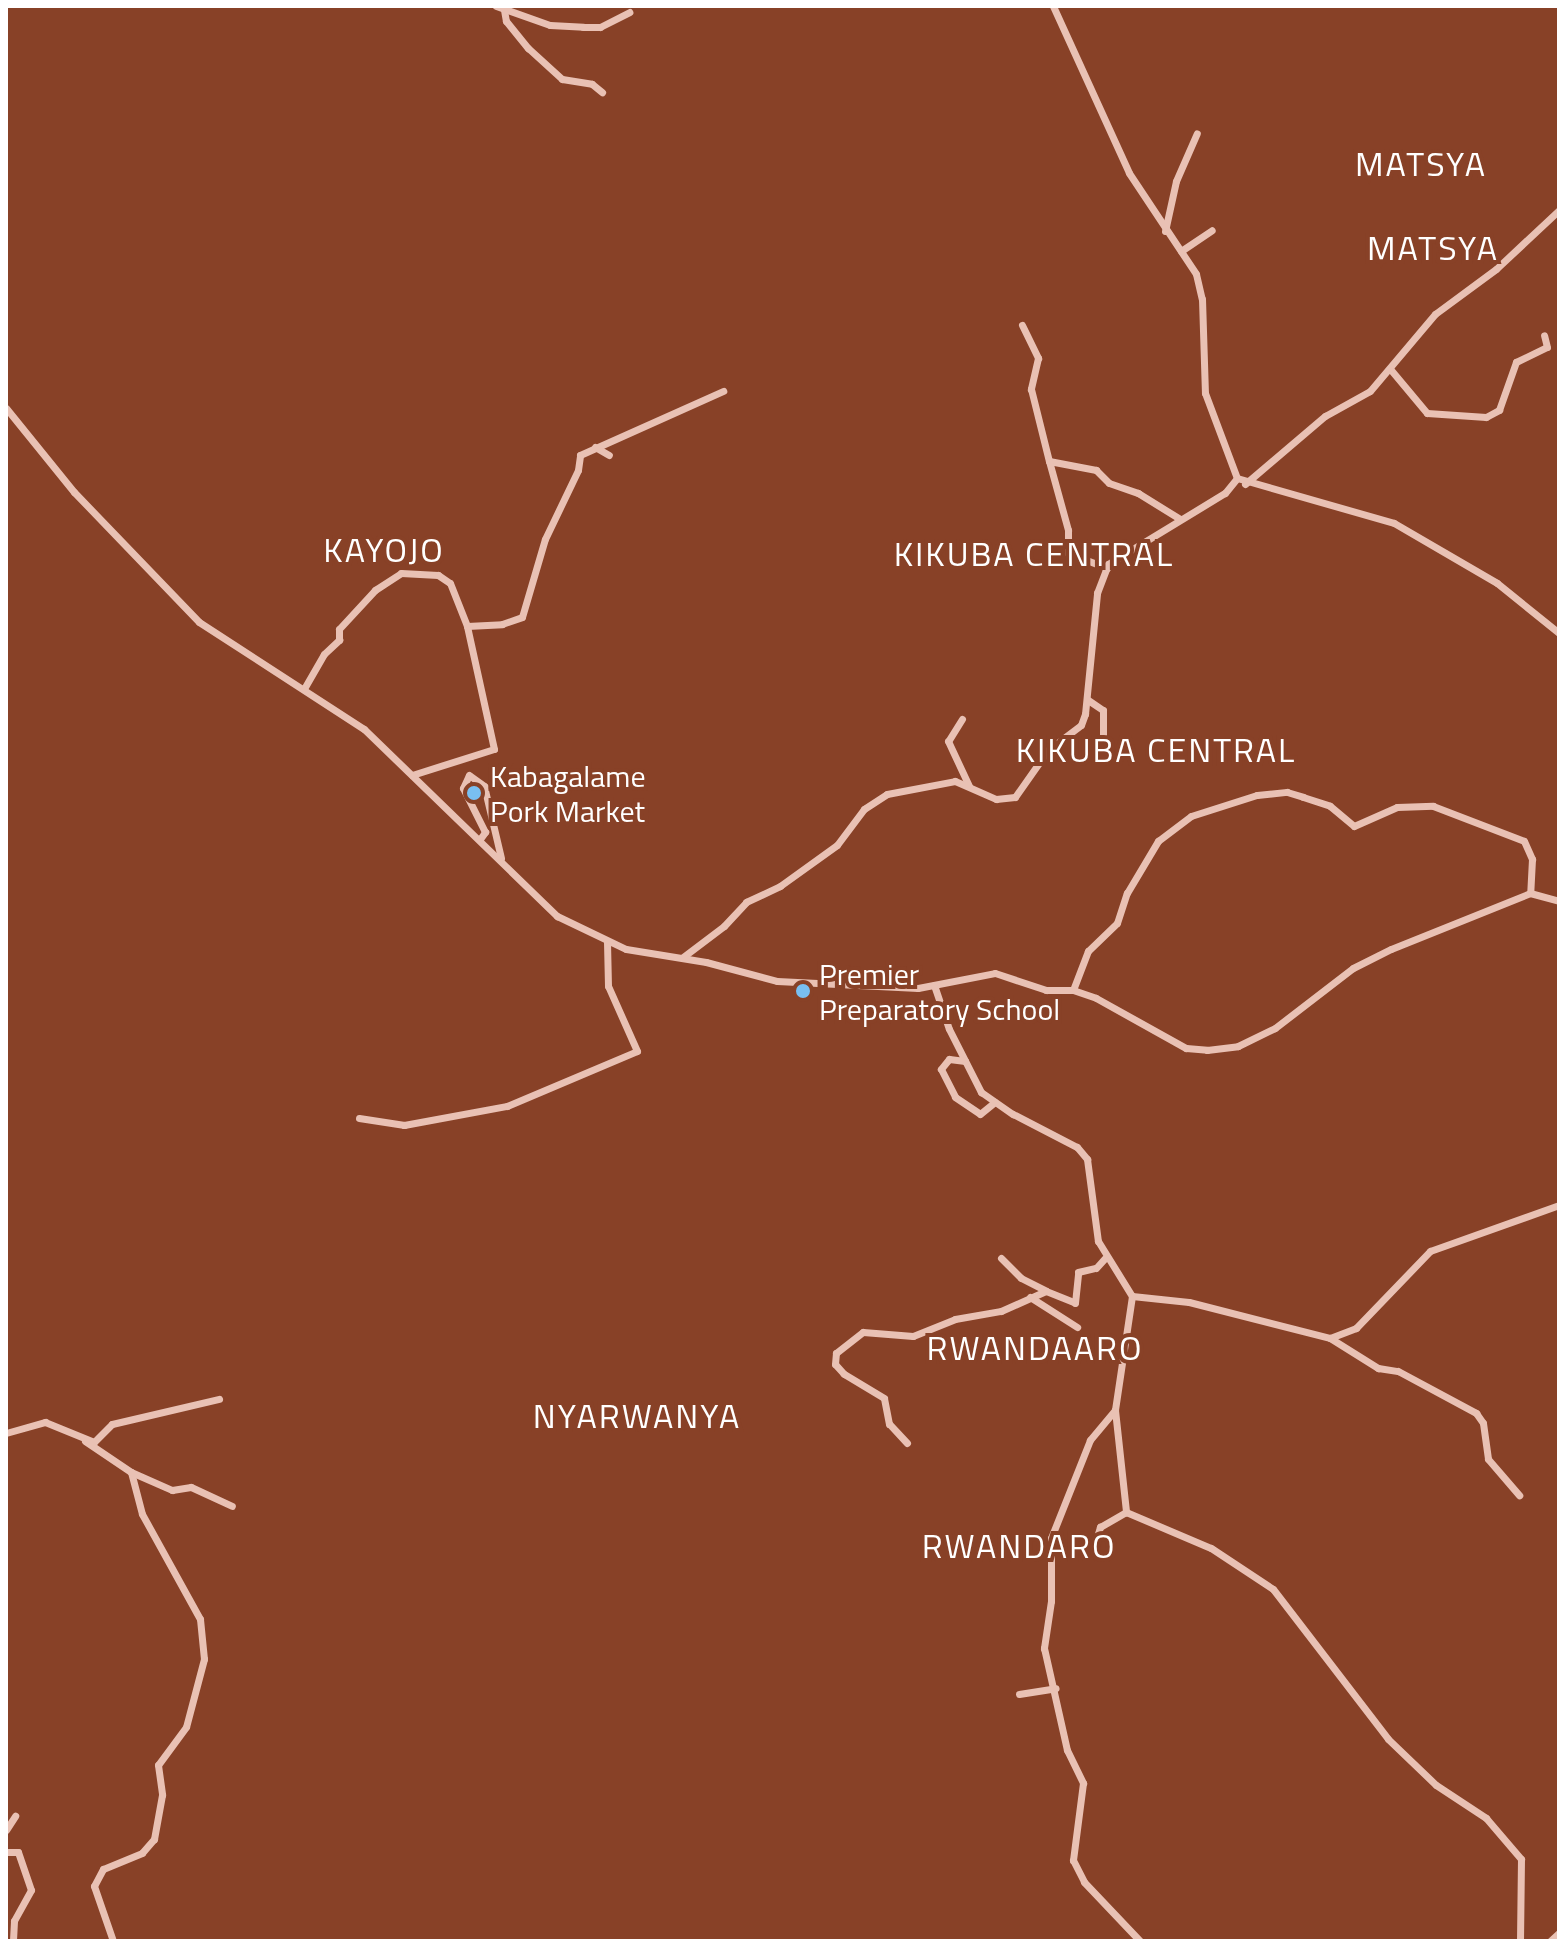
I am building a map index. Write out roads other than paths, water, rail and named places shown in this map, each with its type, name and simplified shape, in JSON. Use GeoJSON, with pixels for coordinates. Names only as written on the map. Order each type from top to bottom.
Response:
{"type":"FeatureCollection","features":[{"type":"Feature","properties":{"kind":"street"},"geometry":{"type":"LineString","coordinates":[[1053,6],[1127,169],[1181,251],[1202,299],[1205,393],[1241,481]]}},
{"type":"Feature","properties":{"kind":"street"},"geometry":{"type":"LineString","coordinates":[[500,8],[550,25],[583,27],[600,27],[629,12]]}},
{"type":"Feature","properties":{"kind":"street"},"geometry":{"type":"LineString","coordinates":[[500,8],[506,21],[528,48],[562,79],[592,84],[602,92]]}},
{"type":"Feature","properties":{"kind":"street"},"geometry":{"type":"LineString","coordinates":[[1165,231],[1176,181],[1197,133]]}},
{"type":"Feature","properties":{"kind":"street"},"geometry":{"type":"LineString","coordinates":[[683,957],[724,926],[746,902],[780,886],[837,845],[864,809],[887,794],[949,782],[969,786],[996,799],[1015,797],[1048,750],[1081,725],[1088,700],[1097,593],[1107,568],[1225,493],[1316,423],[1370,391],[1391,370],[1435,314],[1496,269],[1559,210]]}},
{"type":"Feature","properties":{"kind":"street"},"geometry":{"type":"LineString","coordinates":[[1181,251],[1212,230]]}},
{"type":"Feature","properties":{"kind":"street"},"geometry":{"type":"LineString","coordinates":[[1022,325],[1038,358],[1031,389],[1068,530],[1068,553],[1107,568]]}},
{"type":"Feature","properties":{"kind":"street"},"geometry":{"type":"LineString","coordinates":[[1391,370],[1427,413],[1486,417],[1499,410],[1516,362],[1547,347],[1544,335]]}},
{"type":"Feature","properties":{"kind":"street"},"geometry":{"type":"LineString","coordinates":[[467,626],[502,624],[522,617],[545,539],[578,470],[580,455],[723,391]]}},
{"type":"Feature","properties":{"kind":"street"},"geometry":{"type":"LineString","coordinates":[[6,408],[74,492],[192,616],[225,642],[305,687],[364,729],[557,916],[607,942],[777,981],[918,988],[995,973],[1046,990],[1073,990],[1108,1002],[1186,1048],[1226,1049],[1291,1018],[1369,960],[1530,893],[1559,901]]}},
{"type":"Feature","properties":{"kind":"street"},"geometry":{"type":"LineString","coordinates":[[593,447],[609,455]]}},
{"type":"Feature","properties":{"kind":"street"},"geometry":{"type":"LineString","coordinates":[[1049,461],[1096,470],[1109,483],[1138,493],[1180,519]]}},
{"type":"Feature","properties":{"kind":"street"},"geometry":{"type":"LineString","coordinates":[[1241,481],[1345,506],[1394,523],[1497,583],[1559,633]]}},
{"type":"Feature","properties":{"kind":"street"},"geometry":{"type":"LineString","coordinates":[[305,687],[324,654],[339,640],[339,629],[375,590],[401,573],[438,575],[450,583],[467,626],[496,744],[412,775]]}},
{"type":"Feature","properties":{"kind":"street"},"geometry":{"type":"LineString","coordinates":[[1088,700],[1103,710],[1103,734]]}},
{"type":"Feature","properties":{"kind":"street"},"geometry":{"type":"LineString","coordinates":[[962,719],[948,741],[969,786]]}},
{"type":"Feature","properties":{"kind":"street"},"geometry":{"type":"LineString","coordinates":[[480,839],[485,832],[463,788],[469,775],[484,786],[502,860]]}},
{"type":"Feature","properties":{"kind":"street"},"geometry":{"type":"LineString","coordinates":[[1073,990],[1088,951],[1117,923],[1127,893],[1158,841],[1191,816],[1257,795],[1287,792],[1303,797],[1330,806],[1354,826],[1397,807],[1433,806],[1524,841],[1532,859],[1530,893]]}},
{"type":"Feature","properties":{"kind":"street"},"geometry":{"type":"LineString","coordinates":[[359,1118],[404,1125],[507,1106],[637,1051],[608,986],[607,942]]}},
{"type":"Feature","properties":{"kind":"street"},"geometry":{"type":"LineString","coordinates":[[934,985],[981,1092],[1077,1147],[1087,1159],[1092,1219],[1105,1258],[1132,1296],[1115,1410],[1126,1512]]}},
{"type":"Feature","properties":{"kind":"street"},"geometry":{"type":"LineString","coordinates":[[965,1061],[949,1059],[941,1069],[955,1097],[980,1114],[995,1102]]}},
{"type":"Feature","properties":{"kind":"street"},"geometry":{"type":"LineString","coordinates":[[1330,1338],[1356,1328],[1430,1251],[1559,1205]]}},
{"type":"Feature","properties":{"kind":"street"},"geometry":{"type":"LineString","coordinates":[[1001,1258],[1021,1278],[1075,1303],[1078,1272],[1096,1268],[1105,1258]]}},
{"type":"Feature","properties":{"kind":"street"},"geometry":{"type":"LineString","coordinates":[[907,1443],[889,1424],[884,1398],[844,1374],[835,1364],[836,1353],[863,1332],[909,1337],[955,1319],[1001,1311],[1046,1291]]}},
{"type":"Feature","properties":{"kind":"street"},"geometry":{"type":"LineString","coordinates":[[1132,1296],[1189,1302],[1330,1338],[1378,1368],[1398,1371],[1476,1413],[1483,1423],[1488,1459],[1519,1495]]}},
{"type":"Feature","properties":{"kind":"street"},"geometry":{"type":"LineString","coordinates":[[1030,1297],[1077,1327]]}},
{"type":"Feature","properties":{"kind":"street"},"geometry":{"type":"LineString","coordinates":[[85,1441],[96,1441],[112,1424],[219,1399]]}},
{"type":"Feature","properties":{"kind":"street"},"geometry":{"type":"LineString","coordinates":[[1115,1410],[1090,1440],[1051,1538],[1051,1601],[1044,1648],[1056,1688],[1067,1750],[1083,1783],[1073,1860],[1084,1882],[1140,1941]]}},
{"type":"Feature","properties":{"kind":"street"},"geometry":{"type":"LineString","coordinates":[[6,1433],[45,1422],[85,1441],[131,1472],[172,1490],[191,1487],[232,1506]]}},
{"type":"Feature","properties":{"kind":"street"},"geometry":{"type":"LineString","coordinates":[[113,1941],[94,1886],[103,1869],[142,1853],[154,1839],[162,1795],[158,1765],[186,1727],[204,1659],[200,1619],[142,1514],[131,1472]]}},
{"type":"Feature","properties":{"kind":"street"},"geometry":{"type":"LineString","coordinates":[[1096,1540],[1100,1527],[1126,1512]]}},
{"type":"Feature","properties":{"kind":"street"},"geometry":{"type":"LineString","coordinates":[[1126,1512],[1211,1548],[1273,1589],[1388,1739],[1436,1785],[1486,1818],[1521,1859],[1520,1941]]}},
{"type":"Feature","properties":{"kind":"street"},"geometry":{"type":"LineString","coordinates":[[1019,1694],[1056,1688]]}},
{"type":"Feature","properties":{"kind":"street"},"geometry":{"type":"LineString","coordinates":[[6,1830],[15,1816]]}},
{"type":"Feature","properties":{"kind":"street"},"geometry":{"type":"LineString","coordinates":[[6,1852],[18,1852],[31,1890],[14,1921],[13,1941]]}},
{"type":"Feature","properties":{"kind":"street"},"geometry":{"type":"LineString","coordinates":[[1550,1941],[1559,1933]]}},
{"type":"Feature","properties":{"kind":"place","name":"Kabagalame Pork Market"},"geometry":{"type":"Point","coordinates":[474,793]}},
{"type":"Feature","properties":{"kind":"place","name":"Premier Preparatory School"},"geometry":{"type":"Point","coordinates":[803,991]}},
{"type":"Feature","properties":{"kind":"district","name":"MATSYA"},"geometry":{"type":"Point","coordinates":[1421,164]}},
{"type":"Feature","properties":{"kind":"district","name":"MATSYA"},"geometry":{"type":"Point","coordinates":[1433,248]}},
{"type":"Feature","properties":{"kind":"district","name":"KAYOJO"},"geometry":{"type":"Point","coordinates":[384,550]}},
{"type":"Feature","properties":{"kind":"district","name":"KIKUBA CENTRAL"},"geometry":{"type":"Point","coordinates":[1034,554]}},
{"type":"Feature","properties":{"kind":"district","name":"KIKUBA CENTRAL"},"geometry":{"type":"Point","coordinates":[1156,750]}},
{"type":"Feature","properties":{"kind":"district","name":"RWANDAARO"},"geometry":{"type":"Point","coordinates":[1035,1348]}},
{"type":"Feature","properties":{"kind":"district","name":"NYARWANYA"},"geometry":{"type":"Point","coordinates":[637,1416]}},
{"type":"Feature","properties":{"kind":"district","name":"RWANDARO"},"geometry":{"type":"Point","coordinates":[1019,1546]}}]}
